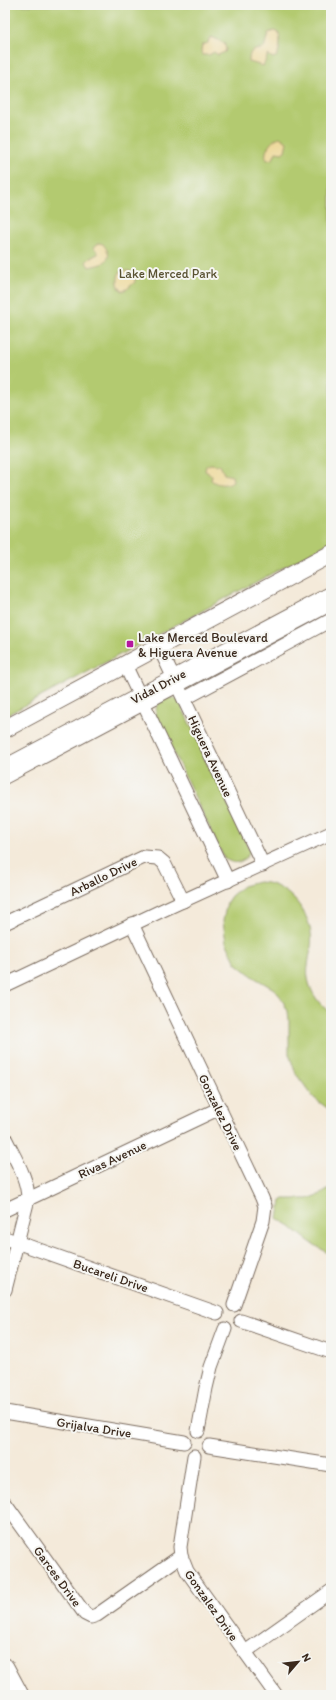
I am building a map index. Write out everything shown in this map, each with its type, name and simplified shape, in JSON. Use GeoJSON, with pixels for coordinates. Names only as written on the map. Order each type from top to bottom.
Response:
{"type":"FeatureCollection","features":[{"type":"Feature","properties":{"kind":"main road"},"geometry":{"type":"LineString","coordinates":[[5,729],[331,554]]}},
{"type":"Feature","properties":{"kind":"main road"},"geometry":{"type":"LineString","coordinates":[[5,1667],[20,1695]]}},
{"type":"Feature","properties":{"kind":"street","name":"Vidal Drive"},"geometry":{"type":"LineString","coordinates":[[176,682],[331,593]]}},
{"type":"Feature","properties":{"kind":"street","name":"Vidal Drive"},"geometry":{"type":"LineString","coordinates":[[5,766],[141,700],[331,604]]}},
{"type":"Feature","properties":{"kind":"street","name":"Vidal Drive"},"geometry":{"type":"LineString","coordinates":[[184,699],[331,620]]}},
{"type":"Feature","properties":{"kind":"street","name":"Higuera Avenue"},"geometry":{"type":"LineString","coordinates":[[159,647],[263,865]]}},
{"type":"Feature","properties":{"kind":"street"},"geometry":{"type":"LineString","coordinates":[[125,665],[228,881]]}},
{"type":"Feature","properties":{"kind":"street","name":"Vidal Drive"},"geometry":{"type":"LineString","coordinates":[[5,777],[141,700]]}},
{"type":"Feature","properties":{"kind":"street"},"geometry":{"type":"LineString","coordinates":[[5,985],[132,924],[331,833]]}},
{"type":"Feature","properties":{"kind":"street","name":"Arballo Drive"},"geometry":{"type":"LineString","coordinates":[[5,923],[144,857],[158,858],[164,863],[183,901]]}},
{"type":"Feature","properties":{"kind":"street","name":"Gonzalez Drive"},"geometry":{"type":"LineString","coordinates":[[132,924],[265,1206],[263,1221],[234,1305]]}},
{"type":"Feature","properties":{"kind":"street","name":"Rivas Avenue"},"geometry":{"type":"LineString","coordinates":[[5,1210],[220,1108]]}},
{"type":"Feature","properties":{"kind":"street"},"geometry":{"type":"LineString","coordinates":[[5,1138],[26,1181],[28,1190],[28,1199],[11,1240],[5,1290]]}},
{"type":"Feature","properties":{"kind":"street","name":"Bucareli Drive"},"geometry":{"type":"LineString","coordinates":[[11,1240],[217,1313]]}},
{"type":"Feature","properties":{"kind":"street"},"geometry":{"type":"LineString","coordinates":[[225,1305],[234,1305],[241,1312],[241,1321],[235,1329],[225,1329],[218,1323],[217,1313],[220,1308],[225,1305]]}},
{"type":"Feature","properties":{"kind":"street"},"geometry":{"type":"LineString","coordinates":[[241,1321],[331,1352]]}},
{"type":"Feature","properties":{"kind":"street"},"geometry":{"type":"LineString","coordinates":[[198,1431],[207,1381],[225,1329]]}},
{"type":"Feature","properties":{"kind":"street","name":"Grijalva Drive"},"geometry":{"type":"LineString","coordinates":[[5,1412],[184,1442]]}},
{"type":"Feature","properties":{"kind":"street"},"geometry":{"type":"LineString","coordinates":[[198,1431],[206,1436],[209,1446],[204,1454],[194,1456],[186,1452],[184,1442],[189,1433],[198,1431]]}},
{"type":"Feature","properties":{"kind":"street"},"geometry":{"type":"LineString","coordinates":[[209,1446],[331,1465]]}},
{"type":"Feature","properties":{"kind":"street","name":"Gonzalez Drive"},"geometry":{"type":"LineString","coordinates":[[194,1456],[180,1547],[181,1556],[187,1571],[276,1695]]}},
{"type":"Feature","properties":{"kind":"street","name":"Garces Drive"},"geometry":{"type":"LineString","coordinates":[[5,1503],[85,1614],[90,1617],[98,1615],[181,1556]]}},
{"type":"Feature","properties":{"kind":"street"},"geometry":{"type":"LineString","coordinates":[[245,1652],[331,1591]]}},
{"type":"Feature","properties":{"kind":"green space","name":"Lake Merced Park"},"geometry":{"type":"Polygon","coordinates":[[[5,5],[331,5],[331,542],[5,716],[5,5]]]}},
{"type":"Feature","properties":{"kind":"green space"},"geometry":{"type":"Polygon","coordinates":[[[167,697],[174,698],[179,701],[250,851],[242,861],[232,862],[224,858],[156,716],[158,705],[167,697]]]}},
{"type":"Feature","properties":{"kind":"green space"},"geometry":{"type":"Polygon","coordinates":[[[258,882],[277,886],[285,891],[299,905],[309,923],[312,941],[308,966],[308,980],[316,998],[331,1013],[331,1111],[314,1098],[296,1074],[289,1054],[288,1011],[280,996],[274,989],[255,978],[236,963],[226,942],[223,921],[227,902],[231,896],[243,886],[258,882]]]}},
{"type":"Feature","properties":{"kind":"green space"},"geometry":{"type":"Polygon","coordinates":[[[331,1188],[331,1255],[278,1219],[281,1201],[284,1199],[308,1199],[331,1188]]]}},
{"type":"Feature","properties":{"kind":"sand"},"geometry":{"type":"Polygon","coordinates":[[[274,31],[278,32],[280,37],[277,56],[273,58],[268,55],[263,66],[249,62],[251,52],[264,48],[268,33],[274,31]]]}},
{"type":"Feature","properties":{"kind":"sand"},"geometry":{"type":"Polygon","coordinates":[[[212,37],[224,43],[226,49],[225,52],[218,55],[214,52],[209,55],[203,55],[201,51],[202,45],[208,43],[209,39],[212,37]]]}},
{"type":"Feature","properties":{"kind":"sand"},"geometry":{"type":"Polygon","coordinates":[[[280,137],[287,142],[285,151],[282,153],[276,152],[273,159],[267,160],[266,153],[269,146],[274,140],[280,137]]]}},
{"type":"Feature","properties":{"kind":"sand"},"geometry":{"type":"Polygon","coordinates":[[[99,243],[103,244],[105,247],[108,252],[108,257],[102,264],[89,267],[86,262],[98,254],[94,248],[99,243]]]}},
{"type":"Feature","properties":{"kind":"sand"},"geometry":{"type":"Polygon","coordinates":[[[121,271],[130,271],[135,278],[135,282],[123,291],[120,289],[118,282],[118,277],[121,271]]]}},
{"type":"Feature","properties":{"kind":"sand"},"geometry":{"type":"Polygon","coordinates":[[[210,464],[220,465],[224,474],[232,476],[233,481],[225,484],[213,482],[211,480],[212,475],[205,471],[206,466],[210,464]]]}},
{"type":"Feature","properties":{"kind":"place","name":"Lake Merced Boulevard & Higuera Avenue"},"geometry":{"type":"Point","coordinates":[130,644]}}]}
